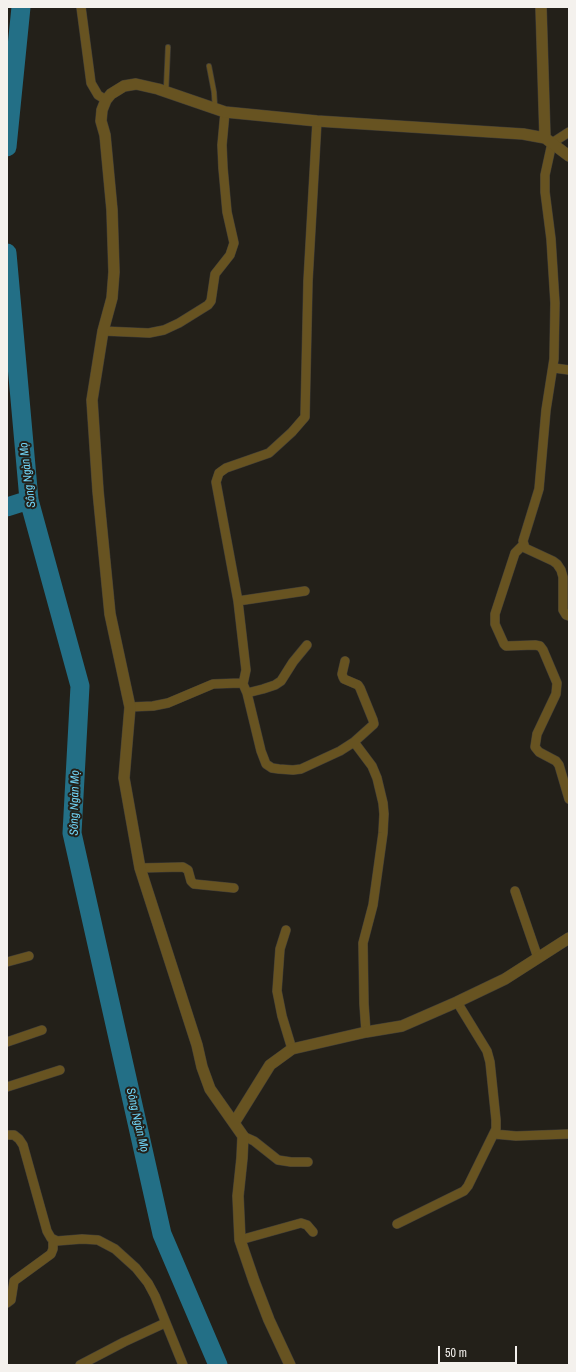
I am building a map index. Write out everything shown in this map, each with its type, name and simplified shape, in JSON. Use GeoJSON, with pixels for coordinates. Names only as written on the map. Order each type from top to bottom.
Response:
{"type":"FeatureCollection","features":[{"type":"Feature","properties":{"kind":"street"},"geometry":{"type":"LineString","coordinates":[[81,7],[91,83],[98,95],[106,100]]}},
{"type":"Feature","properties":{"kind":"street"},"geometry":{"type":"LineString","coordinates":[[523,546],[524,535],[538,489],[546,410],[554,368],[556,303],[551,239],[545,192],[548,140],[541,7]]}},
{"type":"Feature","properties":{"kind":"street"},"geometry":{"type":"LineString","coordinates":[[308,1162],[278,1160],[254,1142],[243,1136],[210,1089],[140,868],[124,778],[130,707],[110,614],[98,491],[92,400],[103,331],[112,298],[114,272],[112,210],[105,135],[101,121],[102,110],[106,100],[112,94],[124,86],[136,84],[166,92],[220,110],[317,121],[523,134],[548,140],[569,156]]}},
{"type":"Feature","properties":{"kind":"street"},"geometry":{"type":"LineString","coordinates":[[103,331],[149,333],[164,330],[179,323],[208,305],[211,301],[214,274],[230,255],[234,243],[227,212],[220,110]]}},
{"type":"Feature","properties":{"kind":"street"},"geometry":{"type":"LineString","coordinates":[[317,121],[308,281],[305,417],[292,432],[269,452],[226,468],[219,473],[216,482],[238,601],[246,670],[245,689],[264,762],[272,768],[293,770],[301,769],[340,751],[372,727],[374,720],[360,688],[358,685],[344,679],[343,677],[342,674],[345,661]]}},
{"type":"Feature","properties":{"kind":"street"},"geometry":{"type":"LineString","coordinates":[[548,140],[569,132]]}},
{"type":"Feature","properties":{"kind":"street"},"geometry":{"type":"LineString","coordinates":[[554,368],[569,370]]}},
{"type":"Feature","properties":{"kind":"street"},"geometry":{"type":"LineString","coordinates":[[523,546],[529,551],[553,561],[561,570],[563,577],[563,610],[566,615],[569,616]]}},
{"type":"Feature","properties":{"kind":"street"},"geometry":{"type":"LineString","coordinates":[[523,546],[515,553],[496,614],[495,624],[506,646],[540,646],[558,683],[556,694],[537,734],[535,747],[539,752],[556,761],[560,765],[569,799]]}},
{"type":"Feature","properties":{"kind":"street"},"geometry":{"type":"LineString","coordinates":[[238,601],[305,591]]}},
{"type":"Feature","properties":{"kind":"street"},"geometry":{"type":"LineString","coordinates":[[130,707],[153,706],[168,703],[213,684],[236,682],[245,689],[263,689],[275,685],[281,681],[293,662],[308,645]]}},
{"type":"Feature","properties":{"kind":"street"},"geometry":{"type":"LineString","coordinates":[[354,742],[372,766],[378,778],[384,814],[383,833],[373,905],[364,943],[364,1004],[366,1032]]}},
{"type":"Feature","properties":{"kind":"street"},"geometry":{"type":"LineString","coordinates":[[140,868],[183,867],[188,870],[191,881],[194,884],[234,888]]}},
{"type":"Feature","properties":{"kind":"street"},"geometry":{"type":"LineString","coordinates":[[515,891],[538,958]]}},
{"type":"Feature","properties":{"kind":"street"},"geometry":{"type":"LineString","coordinates":[[286,930],[280,949],[277,991],[282,1016],[292,1049]]}},
{"type":"Feature","properties":{"kind":"street"},"geometry":{"type":"LineString","coordinates":[[234,1123],[270,1065],[292,1049],[366,1032],[402,1026],[505,979],[569,938]]}},
{"type":"Feature","properties":{"kind":"street"},"geometry":{"type":"LineString","coordinates":[[7,962],[29,956]]}},
{"type":"Feature","properties":{"kind":"street"},"geometry":{"type":"LineString","coordinates":[[397,1224],[464,1191],[468,1186],[496,1129],[490,1062],[487,1051],[457,1002]]}},
{"type":"Feature","properties":{"kind":"street"},"geometry":{"type":"LineString","coordinates":[[7,1042],[42,1030]]}},
{"type":"Feature","properties":{"kind":"street"},"geometry":{"type":"LineString","coordinates":[[7,1087],[60,1070]]}},
{"type":"Feature","properties":{"kind":"street"},"geometry":{"type":"LineString","coordinates":[[494,1134],[516,1136],[569,1134]]}},
{"type":"Feature","properties":{"kind":"street"},"geometry":{"type":"LineString","coordinates":[[7,1135],[14,1135],[23,1145],[47,1231],[51,1238],[61,1241],[82,1239],[98,1240],[115,1249],[136,1268],[148,1283],[183,1365]]}},
{"type":"Feature","properties":{"kind":"street"},"geometry":{"type":"LineString","coordinates":[[243,1136],[238,1196],[240,1240],[269,1320],[290,1365]]}},
{"type":"Feature","properties":{"kind":"street"},"geometry":{"type":"LineString","coordinates":[[240,1240],[301,1223],[307,1225],[314,1232]]}},
{"type":"Feature","properties":{"kind":"street"},"geometry":{"type":"LineString","coordinates":[[7,1303],[11,1300],[14,1281],[52,1254],[54,1249],[54,1240]]}},
{"type":"Feature","properties":{"kind":"street"},"geometry":{"type":"LineString","coordinates":[[80,1365],[165,1323]]}},
{"type":"Feature","properties":{"kind":"lane"},"geometry":{"type":"LineString","coordinates":[[166,92],[168,47]]}},
{"type":"Feature","properties":{"kind":"lane"},"geometry":{"type":"LineString","coordinates":[[209,66],[214,92],[220,110]]}},
{"type":"Feature","properties":{"kind":"waterway","name":"Sông Ngàn Mọ"},"geometry":{"type":"LineString","coordinates":[[7,147],[21,7]]}},
{"type":"Feature","properties":{"kind":"waterway","name":"Sông Ngàn Mọ"},"geometry":{"type":"LineString","coordinates":[[7,253],[29,500],[80,686],[72,833],[162,1234],[218,1365]]}},
{"type":"Feature","properties":{"kind":"waterway"},"geometry":{"type":"LineString","coordinates":[[7,507],[29,500]]}}]}
